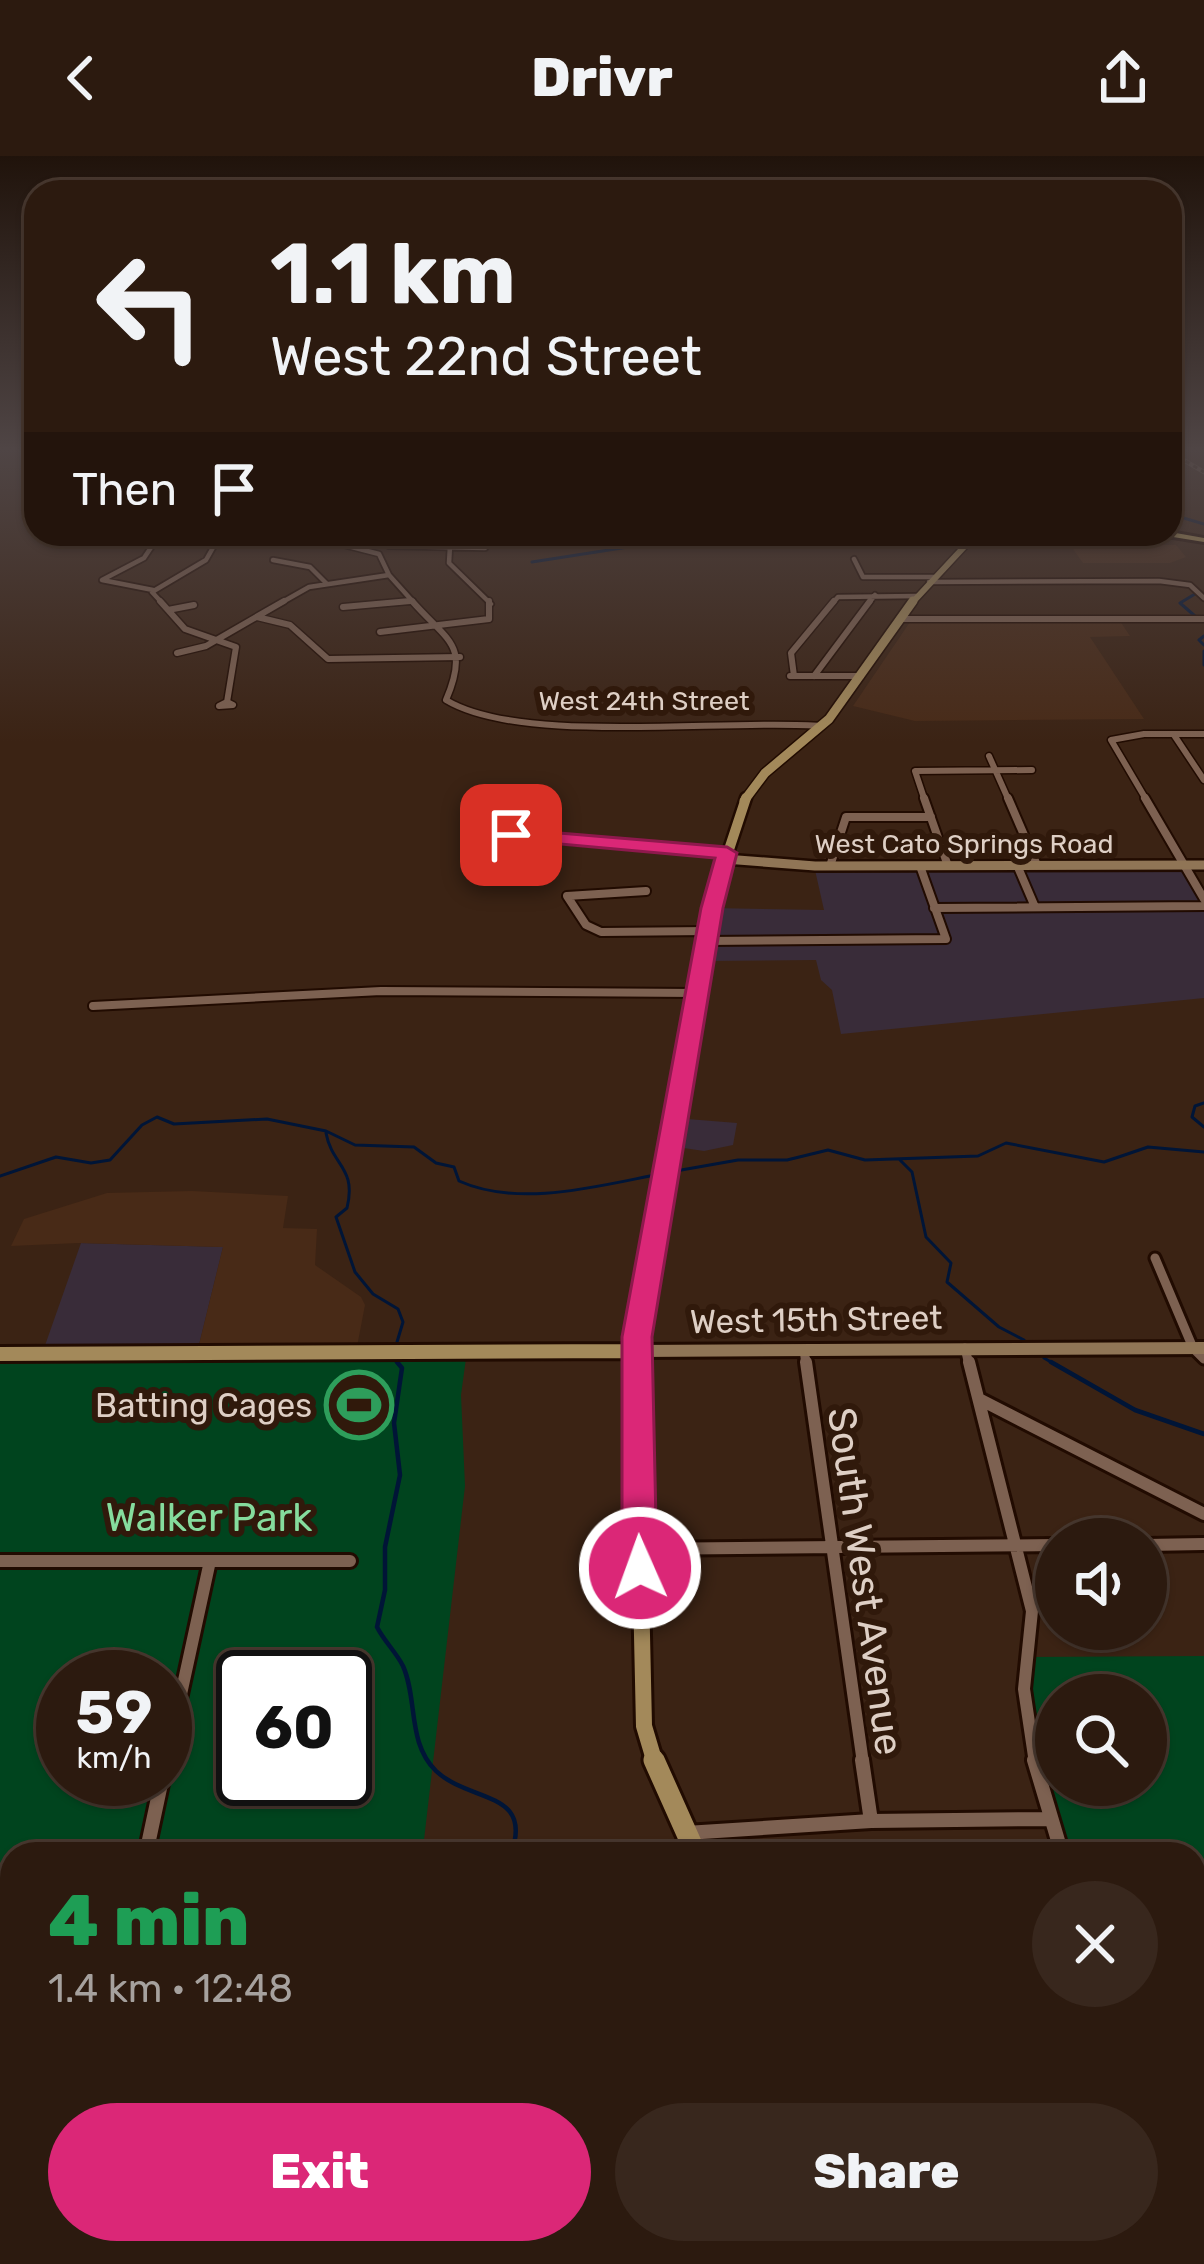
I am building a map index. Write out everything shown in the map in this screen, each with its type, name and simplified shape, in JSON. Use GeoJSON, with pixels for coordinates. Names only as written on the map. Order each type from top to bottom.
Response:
{"type":"FeatureCollection","features":[{"type":"Feature","properties":{"kind":"main road"},"geometry":{"type":"LineString","coordinates":[[690,1842],[661,1781],[644,1726],[636,1351],[707,936],[726,856],[750,789],[822,726],[917,596],[964,546]]}},
{"type":"Feature","properties":{"kind":"main road","name":"West 15th Street"},"geometry":{"type":"LineString","coordinates":[[0,1354],[636,1351]]}},
{"type":"Feature","properties":{"kind":"street"},"geometry":{"type":"LineString","coordinates":[[151,546],[144,558],[101,580],[153,590],[199,566],[213,546]]}},
{"type":"Feature","properties":{"kind":"street"},"geometry":{"type":"LineString","coordinates":[[334,546],[382,556]]}},
{"type":"Feature","properties":{"kind":"street"},"geometry":{"type":"LineString","coordinates":[[382,556],[389,546],[485,548]]}},
{"type":"Feature","properties":{"kind":"street"},"geometry":{"type":"LineString","coordinates":[[380,632],[488,620],[490,603],[449,563],[450,546]]}},
{"type":"Feature","properties":{"kind":"street"},"geometry":{"type":"LineString","coordinates":[[382,556],[389,575],[460,657]]}},
{"type":"Feature","properties":{"kind":"street"},"geometry":{"type":"LineString","coordinates":[[854,559],[863,577],[1159,580],[1190,585],[1204,598]]}},
{"type":"Feature","properties":{"kind":"street"},"geometry":{"type":"LineString","coordinates":[[273,560],[310,567],[327,584]]}},
{"type":"Feature","properties":{"kind":"street"},"geometry":{"type":"LineString","coordinates":[[177,653],[217,640],[309,587],[389,575]]}},
{"type":"Feature","properties":{"kind":"street"},"geometry":{"type":"LineString","coordinates":[[153,590],[185,629],[233,645],[237,651],[227,702]]}},
{"type":"Feature","properties":{"kind":"street"},"geometry":{"type":"LineString","coordinates":[[814,676],[875,595]]}},
{"type":"Feature","properties":{"kind":"street"},"geometry":{"type":"LineString","coordinates":[[861,676],[792,676],[791,653],[838,597],[917,596]]}},
{"type":"Feature","properties":{"kind":"street"},"geometry":{"type":"LineString","coordinates":[[344,607],[413,601]]}},
{"type":"Feature","properties":{"kind":"street"},"geometry":{"type":"LineString","coordinates":[[168,610],[194,605]]}},
{"type":"Feature","properties":{"kind":"street"},"geometry":{"type":"LineString","coordinates":[[257,617],[290,625],[328,659],[460,657]]}},
{"type":"Feature","properties":{"kind":"street"},"geometry":{"type":"LineString","coordinates":[[899,620],[1204,619]]}},
{"type":"Feature","properties":{"kind":"street","name":"West 24th Street"},"geometry":{"type":"LineString","coordinates":[[460,657],[446,700],[467,716],[560,723],[822,726]]}},
{"type":"Feature","properties":{"kind":"street"},"geometry":{"type":"LineString","coordinates":[[934,908],[1204,903],[1111,740],[1204,734]]}},
{"type":"Feature","properties":{"kind":"street"},"geometry":{"type":"LineString","coordinates":[[1174,735],[1204,780]]}},
{"type":"Feature","properties":{"kind":"street"},"geometry":{"type":"LineString","coordinates":[[988,756],[1037,865]]}},
{"type":"Feature","properties":{"kind":"street"},"geometry":{"type":"LineString","coordinates":[[1189,758],[1204,758]]}},
{"type":"Feature","properties":{"kind":"street"},"geometry":{"type":"LineString","coordinates":[[948,866],[915,771],[1032,770]]}},
{"type":"Feature","properties":{"kind":"street"},"geometry":{"type":"LineString","coordinates":[[830,866],[846,817],[931,817]]}},
{"type":"Feature","properties":{"kind":"street"},"geometry":{"type":"LineString","coordinates":[[511,835],[726,856]]}},
{"type":"Feature","properties":{"kind":"street","name":"West Cato Springs Road"},"geometry":{"type":"LineString","coordinates":[[726,856],[830,866],[1204,865]]}},
{"type":"Feature","properties":{"kind":"street"},"geometry":{"type":"LineString","coordinates":[[646,891],[566,896],[586,925],[601,932],[945,936],[920,866]]}},
{"type":"Feature","properties":{"kind":"street"},"geometry":{"type":"LineString","coordinates":[[1016,866],[1035,907]]}},
{"type":"Feature","properties":{"kind":"street"},"geometry":{"type":"LineString","coordinates":[[92,1006],[381,991],[697,993]]}},
{"type":"Feature","properties":{"kind":"street"},"geometry":{"type":"LineString","coordinates":[[1155,1258],[1200,1352]]}},
{"type":"Feature","properties":{"kind":"street","name":"South West Avenue"},"geometry":{"type":"LineString","coordinates":[[804,1348],[871,1821]]}},
{"type":"Feature","properties":{"kind":"street"},"geometry":{"type":"LineString","coordinates":[[964,1348],[1032,1611],[1024,1689],[1048,1819],[1057,1842]]}},
{"type":"Feature","properties":{"kind":"street","name":"West 15th Street"},"geometry":{"type":"LineString","coordinates":[[636,1351],[1200,1352]]}},
{"type":"Feature","properties":{"kind":"street"},"geometry":{"type":"LineString","coordinates":[[981,1400],[1204,1514]]}},
{"type":"Feature","properties":{"kind":"street"},"geometry":{"type":"LineString","coordinates":[[1167,1545],[1204,1544]]}},
{"type":"Feature","properties":{"kind":"street"},"geometry":{"type":"LineString","coordinates":[[639,1549],[1035,1545]]}},
{"type":"Feature","properties":{"kind":"street"},"geometry":{"type":"LineString","coordinates":[[0,1561],[350,1561]]}},
{"type":"Feature","properties":{"kind":"street"},"geometry":{"type":"LineString","coordinates":[[191,1650],[211,1561]]}},
{"type":"Feature","properties":{"kind":"street"},"geometry":{"type":"LineString","coordinates":[[149,1842],[156,1806]]}},
{"type":"Feature","properties":{"kind":"street"},"geometry":{"type":"LineString","coordinates":[[686,1833],[871,1821],[1048,1819]]}},
{"type":"Feature","properties":{"kind":"shaded area"},"geometry":{"type":"Polygon","coordinates":[[[1071,546],[1177,546],[1186,557],[1170,563],[1083,563],[1071,546]]]}},
{"type":"Feature","properties":{"kind":"shaded area"},"geometry":{"type":"Polygon","coordinates":[[[1120,621],[1130,636],[1090,637],[1144,719],[915,721],[853,706],[910,622],[1120,621]]]}},
{"type":"Feature","properties":{"kind":"shaded area"},"geometry":{"type":"Polygon","coordinates":[[[1182,867],[1204,905],[1204,998],[841,1034],[832,990],[821,980],[816,960],[703,961],[712,908],[824,910],[815,870],[1182,867]]]}},
{"type":"Feature","properties":{"kind":"shaded area"},"geometry":{"type":"Polygon","coordinates":[[[675,1118],[737,1123],[733,1145],[704,1151],[670,1146],[675,1118]]]}},
{"type":"Feature","properties":{"kind":"shaded area"},"geometry":{"type":"Polygon","coordinates":[[[107,1193],[288,1196],[283,1228],[317,1229],[315,1265],[361,1297],[365,1305],[356,1352],[197,1353],[223,1247],[11,1246],[24,1219],[107,1193]]]}},
{"type":"Feature","properties":{"kind":"shaded area"},"geometry":{"type":"Polygon","coordinates":[[[81,1243],[223,1247],[197,1353],[42,1354],[81,1243]]]}},
{"type":"Feature","properties":{"kind":"green space","name":"Walker Park"},"geometry":{"type":"Polygon","coordinates":[[[467,1351],[461,1395],[465,1486],[424,1840],[514,1842],[0,1842],[0,1354],[467,1351]]]}},
{"type":"Feature","properties":{"kind":"green space"},"geometry":{"type":"Polygon","coordinates":[[[1204,1656],[1204,1842],[1057,1842],[1046,1806],[1167,1806],[1167,1674],[1035,1674],[1035,1727],[1025,1657],[1204,1656]]]}},
{"type":"Feature","properties":{"kind":"waterway"},"geometry":{"type":"LineString","coordinates":[[532,562],[635,546]]}},
{"type":"Feature","properties":{"kind":"waterway"},"geometry":{"type":"LineString","coordinates":[[1195,594],[1180,603],[1195,616]]}},
{"type":"Feature","properties":{"kind":"waterway"},"geometry":{"type":"LineString","coordinates":[[1204,636],[1199,640],[1204,645]]}},
{"type":"Feature","properties":{"kind":"waterway"},"geometry":{"type":"LineString","coordinates":[[1204,651],[1204,665]]}},
{"type":"Feature","properties":{"kind":"waterway"},"geometry":{"type":"LineString","coordinates":[[1204,1103],[1195,1106],[1192,1117],[1204,1127]]}},
{"type":"Feature","properties":{"kind":"waterway"},"geometry":{"type":"LineString","coordinates":[[0,1176],[56,1157],[91,1163],[110,1160],[142,1125],[157,1117],[174,1124],[267,1119],[326,1131],[355,1145],[414,1147],[436,1163],[454,1167],[459,1181],[507,1193],[585,1189],[660,1174]]}},
{"type":"Feature","properties":{"kind":"waterway"},"geometry":{"type":"LineString","coordinates":[[326,1133],[349,1184],[347,1208],[336,1217],[355,1272],[373,1294],[398,1309],[403,1322],[397,1342]]}},
{"type":"Feature","properties":{"kind":"waterway"},"geometry":{"type":"LineString","coordinates":[[670,1172],[738,1160],[787,1160],[828,1150],[865,1160],[978,1156],[1006,1143],[1104,1162],[1148,1147],[1204,1152]]}},
{"type":"Feature","properties":{"kind":"waterway"},"geometry":{"type":"LineString","coordinates":[[900,1160],[912,1172],[926,1237],[951,1263],[947,1282],[999,1327],[1024,1340]]}},
{"type":"Feature","properties":{"kind":"waterway"},"geometry":{"type":"LineString","coordinates":[[1044,1358],[1056,1365]]}},
{"type":"Feature","properties":{"kind":"waterway"},"geometry":{"type":"LineString","coordinates":[[395,1360],[399,1365]]}},
{"type":"Feature","properties":{"kind":"waterway"},"geometry":{"type":"LineString","coordinates":[[397,1362],[402,1368],[394,1423],[400,1475],[385,1547],[385,1590],[377,1627],[403,1666],[427,1760],[450,1781],[506,1808],[514,1819],[514,1842]]}},
{"type":"Feature","properties":{"kind":"waterway"},"geometry":{"type":"LineString","coordinates":[[1051,1362],[1135,1410],[1204,1434]]}},
{"type":"Feature","properties":{"kind":"place","name":"Batting Cages"},"geometry":{"type":"Point","coordinates":[359,1405]}},
{"type":"Feature","properties":{"kind":"route"},"geometry":{"type":"LineString","coordinates":[[511,835],[727,853],[712,908],[637,1337],[634,1408],[640,1568]]}}]}
